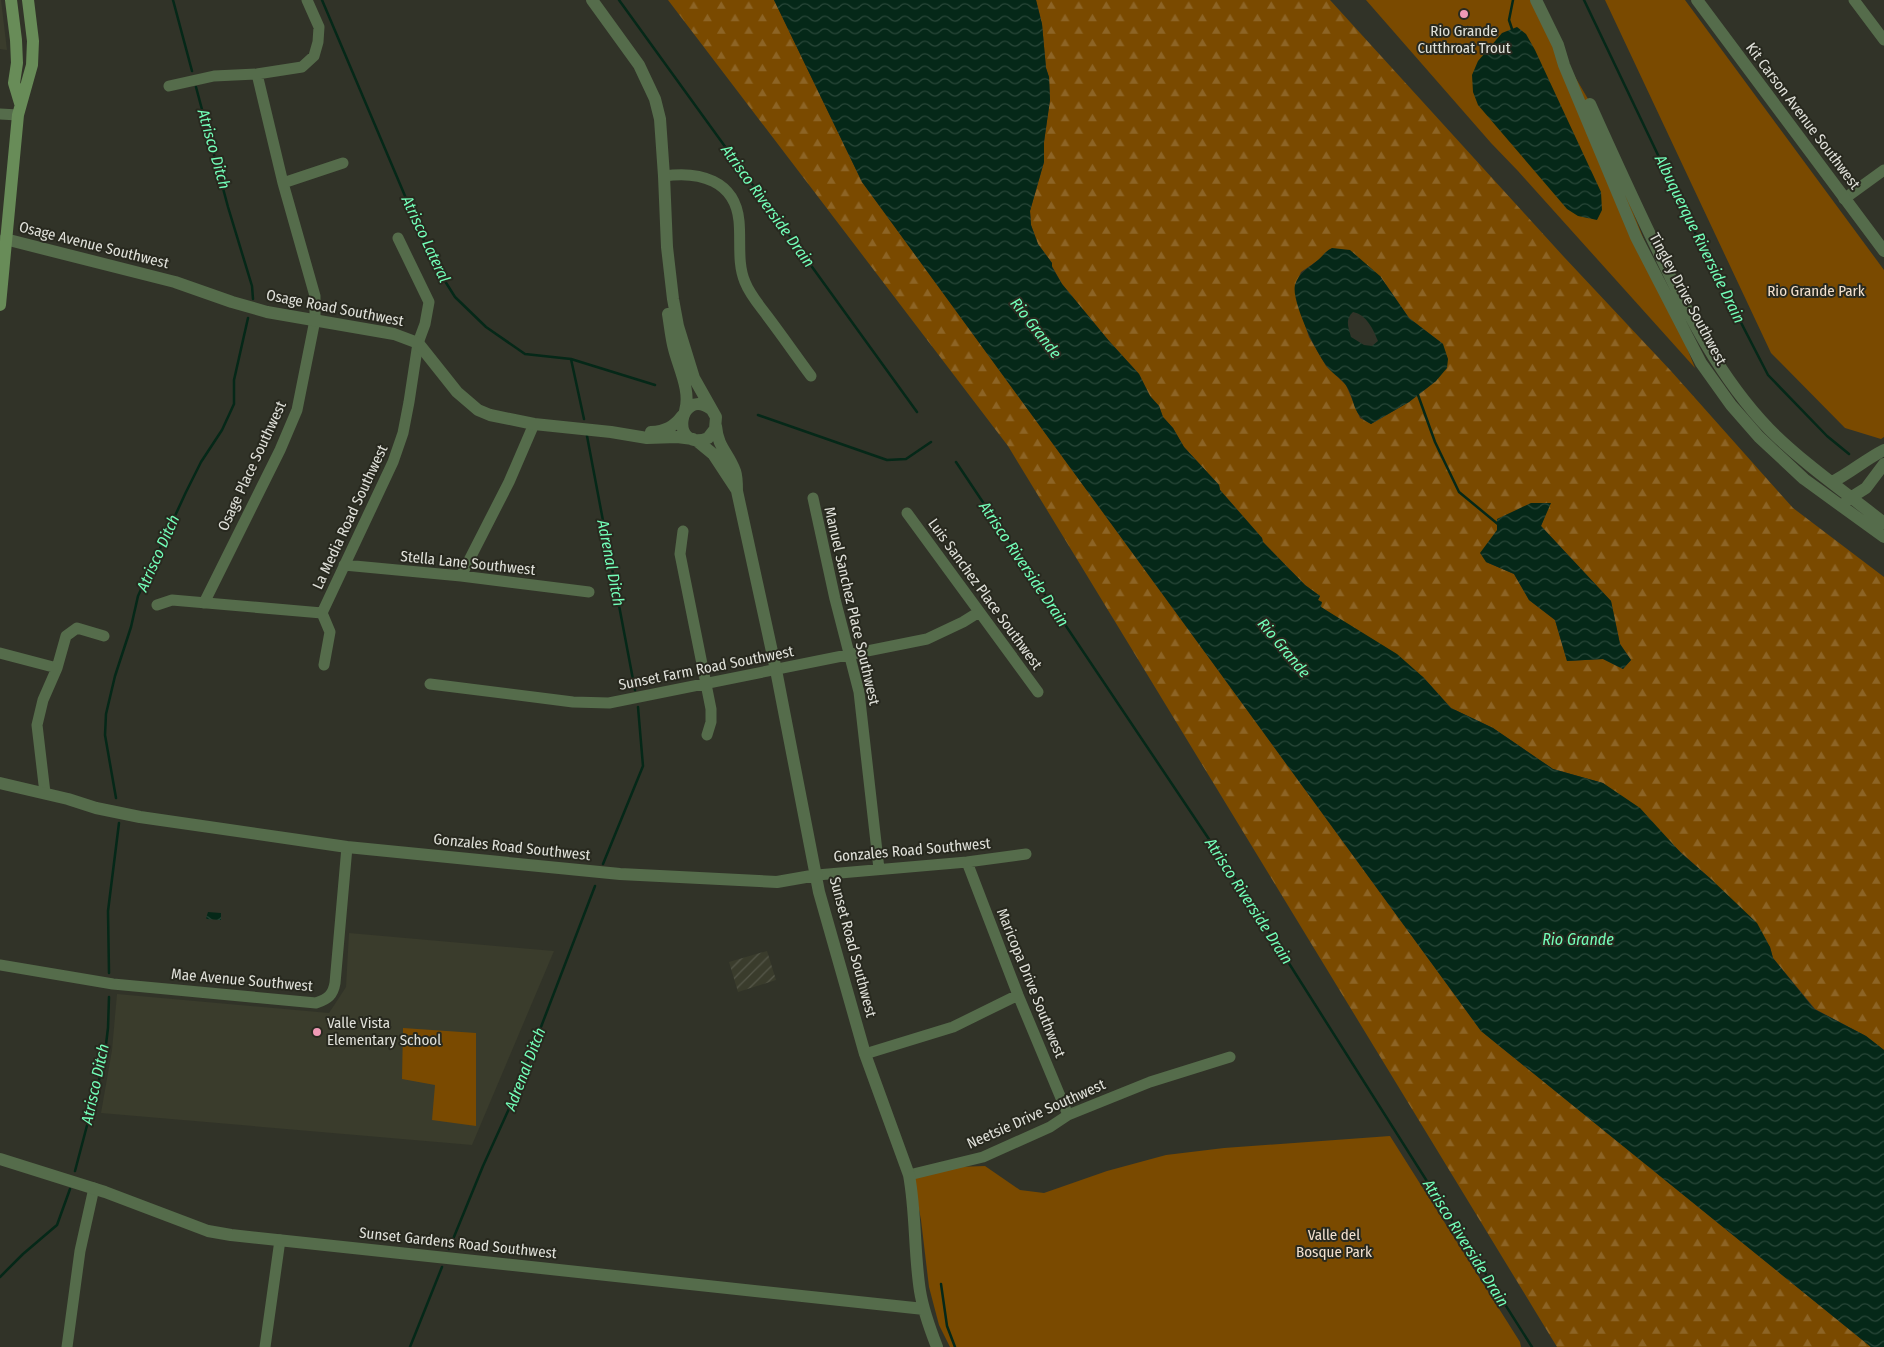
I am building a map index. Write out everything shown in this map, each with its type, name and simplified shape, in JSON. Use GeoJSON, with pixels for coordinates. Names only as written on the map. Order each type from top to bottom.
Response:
{"type":"FeatureCollection","features":[{"type":"Feature","properties":{"kind":"main road"},"geometry":{"type":"LineString","coordinates":[[11,0],[16,48],[14,83],[19,109]]}},
{"type":"Feature","properties":{"kind":"main road"},"geometry":{"type":"LineString","coordinates":[[0,305],[19,109],[28,85],[32,65],[33,41],[28,0]]}},
{"type":"Feature","properties":{"kind":"street"},"geometry":{"type":"LineString","coordinates":[[170,86],[214,76],[256,74],[302,67],[314,56],[318,42],[319,27],[307,0]]}},
{"type":"Feature","properties":{"kind":"street"},"geometry":{"type":"LineString","coordinates":[[592,0],[639,65],[655,99],[660,119],[667,247],[678,326],[694,378],[716,417],[716,426],[708,438],[694,439],[685,434],[682,429],[687,398],[674,347],[667,306],[665,282],[667,247]]}},
{"type":"Feature","properties":{"kind":"street","name":"Tingley Drive Southwest"},"geometry":{"type":"LineString","coordinates":[[1536,0],[1558,45],[1570,63],[1683,304],[1712,355],[1769,429],[1812,468],[1884,523]]}},
{"type":"Feature","properties":{"kind":"street","name":"Kit Carson Avenue Southwest"},"geometry":{"type":"LineString","coordinates":[[1697,0],[1884,251]]}},
{"type":"Feature","properties":{"kind":"street"},"geometry":{"type":"LineString","coordinates":[[1854,0],[1884,40]]}},
{"type":"Feature","properties":{"kind":"street","name":"Tingley Drive Southwest"},"geometry":{"type":"LineString","coordinates":[[1558,45],[1564,65],[1636,237],[1701,363],[1731,405],[1759,437],[1804,478],[1884,537]]}},
{"type":"Feature","properties":{"kind":"street","name":"Osage Place Southwest"},"geometry":{"type":"LineString","coordinates":[[204,603],[280,450],[297,410],[315,320],[315,296],[283,183],[256,74]]}},
{"type":"Feature","properties":{"kind":"street"},"geometry":{"type":"LineString","coordinates":[[0,114],[19,109]]}},
{"type":"Feature","properties":{"kind":"street"},"geometry":{"type":"LineString","coordinates":[[283,183],[343,163]]}},
{"type":"Feature","properties":{"kind":"street"},"geometry":{"type":"LineString","coordinates":[[1844,199],[1884,170]]}},
{"type":"Feature","properties":{"kind":"street"},"geometry":{"type":"LineString","coordinates":[[664,176],[695,175],[706,178],[722,187],[731,197],[739,220],[741,264],[746,284],[811,376]]}},
{"type":"Feature","properties":{"kind":"street","name":"La Media Road Southwest"},"geometry":{"type":"LineString","coordinates":[[324,665],[330,632],[322,613],[393,462],[401,440],[410,402],[418,343],[425,324],[429,302],[398,238]]}},
{"type":"Feature","properties":{"kind":"street","name":"Osage Avenue Southwest"},"geometry":{"type":"LineString","coordinates":[[5,239],[175,282]]}},
{"type":"Feature","properties":{"kind":"street","name":"Osage Road Southwest"},"geometry":{"type":"LineString","coordinates":[[175,282],[267,312],[394,334],[418,343],[457,392],[478,410],[504,418],[534,424],[610,432],[652,439],[677,437],[694,439]]}},
{"type":"Feature","properties":{"kind":"street"},"geometry":{"type":"LineString","coordinates":[[684,414],[692,406],[697,405],[706,406],[711,409]]}},
{"type":"Feature","properties":{"kind":"street","name":"Osage Road Southwest"},"geometry":{"type":"LineString","coordinates":[[610,432],[660,431],[670,428],[684,414]]}},
{"type":"Feature","properties":{"kind":"street"},"geometry":{"type":"LineString","coordinates":[[461,576],[509,482],[534,424]]}},
{"type":"Feature","properties":{"kind":"street","name":"Sunset Road Southwest"},"geometry":{"type":"LineString","coordinates":[[716,426],[719,443],[730,460],[736,476],[737,491],[776,670],[820,892],[864,1054],[909,1174],[913,1195],[918,1276],[924,1309],[937,1347]]}},
{"type":"Feature","properties":{"kind":"street","name":"Sunset Road Southwest"},"geometry":{"type":"LineString","coordinates":[[694,439],[713,454],[737,491]]}},
{"type":"Feature","properties":{"kind":"street"},"geometry":{"type":"LineString","coordinates":[[1832,482],[1884,450]]}},
{"type":"Feature","properties":{"kind":"street"},"geometry":{"type":"LineString","coordinates":[[1838,504],[1866,488],[1884,464]]}},
{"type":"Feature","properties":{"kind":"street","name":"Manuel Sanchez Place Southwest"},"geometry":{"type":"LineString","coordinates":[[813,498],[835,599],[860,692],[879,869]]}},
{"type":"Feature","properties":{"kind":"street","name":"Luis Sanchez Place Southwest"},"geometry":{"type":"LineString","coordinates":[[908,513],[1038,692]]}},
{"type":"Feature","properties":{"kind":"street"},"geometry":{"type":"LineString","coordinates":[[684,530],[680,554],[712,715],[707,735]]}},
{"type":"Feature","properties":{"kind":"street","name":"Stella Lane Southwest"},"geometry":{"type":"LineString","coordinates":[[344,565],[461,576],[589,592]]}},
{"type":"Feature","properties":{"kind":"street"},"geometry":{"type":"LineString","coordinates":[[157,605],[172,600],[322,613]]}},
{"type":"Feature","properties":{"kind":"street","name":"Sunset Farm Road Southwest"},"geometry":{"type":"LineString","coordinates":[[430,684],[593,704],[609,703],[927,639],[963,622],[979,612]]}},
{"type":"Feature","properties":{"kind":"street"},"geometry":{"type":"LineString","coordinates":[[45,793],[37,726],[43,700],[57,668],[66,636],[77,628],[104,636]]}},
{"type":"Feature","properties":{"kind":"street"},"geometry":{"type":"LineString","coordinates":[[0,653],[57,668]]}},
{"type":"Feature","properties":{"kind":"street","name":"Gonzales Road Southwest"},"geometry":{"type":"LineString","coordinates":[[0,783],[45,793],[96,808],[140,817],[347,847],[620,874],[777,882],[817,875],[967,862],[1026,854]]}},
{"type":"Feature","properties":{"kind":"street","name":"Mae Avenue Southwest"},"geometry":{"type":"LineString","coordinates":[[0,965],[113,984],[316,1003],[325,1000],[331,996],[335,983],[347,847]]}},
{"type":"Feature","properties":{"kind":"street","name":"Maricopa Drive Southwest"},"geometry":{"type":"LineString","coordinates":[[967,862],[1018,994],[1068,1115]]}},
{"type":"Feature","properties":{"kind":"street"},"geometry":{"type":"LineString","coordinates":[[864,1054],[953,1026],[1018,994]]}},
{"type":"Feature","properties":{"kind":"street","name":"Neetsie Drive Southwest"},"geometry":{"type":"LineString","coordinates":[[909,1174],[983,1157],[1050,1127],[1068,1115],[1150,1082],[1230,1057]]}},
{"type":"Feature","properties":{"kind":"street","name":"Sunset Gardens Road Southwest"},"geometry":{"type":"LineString","coordinates":[[0,1159],[91,1187],[208,1231],[924,1309]]}},
{"type":"Feature","properties":{"kind":"street"},"geometry":{"type":"LineString","coordinates":[[67,1347],[91,1187]]}},
{"type":"Feature","properties":{"kind":"street"},"geometry":{"type":"LineString","coordinates":[[265,1347],[280,1240]]}},
{"type":"Feature","properties":{"kind":"shaded area"},"geometry":{"type":"Polygon","coordinates":[[[1,0],[7,50],[0,49],[1,0]]]}},
{"type":"Feature","properties":{"kind":"shaded area","name":"Valle Vista Elementary School"},"geometry":{"type":"Polygon","coordinates":[[[349,933],[554,951],[472,1145],[101,1113],[112,1050],[117,994],[329,1013],[346,987],[349,933]]]}},
{"type":"Feature","properties":{"kind":"shaded area"},"geometry":{"type":"Polygon","coordinates":[[[767,951],[776,980],[738,992],[729,962],[767,951]]]}},
{"type":"Feature","properties":{"kind":"green space"},"geometry":{"type":"Polygon","coordinates":[[[668,0],[774,0],[862,182],[1481,1031],[1871,1347],[1557,1347],[1008,446],[668,0]]]}},
{"type":"Feature","properties":{"kind":"green space"},"geometry":{"type":"Polygon","coordinates":[[[1036,0],[1330,0],[1564,257],[1671,371],[1793,508],[1884,577],[1884,1050],[1866,1036],[1815,1009],[1773,958],[1770,947],[1712,880],[1603,783],[1553,769],[1493,728],[1451,708],[1423,677],[1321,607],[1318,600],[1320,596],[1305,585],[1263,542],[1262,538],[1220,490],[1219,485],[1184,447],[1173,428],[1163,417],[1159,406],[1150,396],[1139,374],[1062,284],[1052,263],[1038,244],[1031,225],[1030,211],[1044,162],[1044,142],[1050,100],[1042,24],[1036,0]],[[1320,259],[1301,272],[1295,286],[1297,301],[1309,337],[1326,366],[1346,385],[1360,418],[1371,424],[1409,402],[1436,381],[1443,344],[1409,318],[1380,276],[1320,259]],[[1550,503],[1499,525],[1486,562],[1514,574],[1529,600],[1555,620],[1567,661],[1603,659],[1623,669],[1631,660],[1620,644],[1611,601],[1541,526],[1550,503]]]}},
{"type":"Feature","properties":{"kind":"green space"},"geometry":{"type":"Polygon","coordinates":[[[1366,0],[1530,0],[1588,99],[1695,368],[1491,143],[1366,0]]]}},
{"type":"Feature","properties":{"kind":"green space","name":"Rio Grande Park"},"geometry":{"type":"Polygon","coordinates":[[[1605,0],[1685,0],[1884,270],[1884,437],[1881,439],[1845,428],[1771,353],[1605,0]]]}},
{"type":"Feature","properties":{"kind":"green space"},"geometry":{"type":"Polygon","coordinates":[[[403,1028],[476,1033],[476,1126],[432,1120],[435,1085],[402,1079],[403,1028]]]}},
{"type":"Feature","properties":{"kind":"green space","name":"Valle del Bosque Park"},"geometry":{"type":"Polygon","coordinates":[[[1390,1136],[1520,1342],[1521,1347],[950,1347],[939,1325],[929,1287],[921,1220],[913,1178],[957,1167],[985,1166],[1020,1190],[1044,1193],[1107,1171],[1166,1155],[1224,1148],[1390,1136]]]}},
{"type":"Feature","properties":{"kind":"water","name":"Rio Grande"},"geometry":{"type":"Polygon","coordinates":[[[774,0],[1036,0],[1042,24],[1050,100],[1044,142],[1044,162],[1030,211],[1031,225],[1038,244],[1052,263],[1052,267],[1062,284],[1139,374],[1150,396],[1159,406],[1163,417],[1173,428],[1184,447],[1219,485],[1220,490],[1262,538],[1263,542],[1305,585],[1320,596],[1318,600],[1322,602],[1321,607],[1397,654],[1423,677],[1451,708],[1493,728],[1553,769],[1603,783],[1640,808],[1681,853],[1757,923],[1770,947],[1773,958],[1814,1009],[1866,1036],[1884,1050],[1884,1347],[1871,1347],[1481,1031],[862,182],[774,0]]]}},
{"type":"Feature","properties":{"kind":"water"},"geometry":{"type":"Polygon","coordinates":[[[1517,27],[1526,34],[1535,50],[1601,192],[1602,210],[1597,220],[1578,216],[1567,209],[1478,105],[1473,92],[1472,75],[1478,61],[1502,33],[1517,27]]]}},
{"type":"Feature","properties":{"kind":"water"},"geometry":{"type":"Polygon","coordinates":[[[1332,248],[1350,250],[1380,276],[1409,318],[1443,344],[1448,359],[1447,368],[1436,381],[1409,402],[1371,424],[1359,415],[1349,390],[1341,379],[1328,368],[1305,326],[1297,302],[1295,285],[1299,277],[1332,248]],[[1353,312],[1348,320],[1351,337],[1364,345],[1372,346],[1378,341],[1376,336],[1366,319],[1353,312]]]}},
{"type":"Feature","properties":{"kind":"water"},"geometry":{"type":"Polygon","coordinates":[[[1531,503],[1551,503],[1541,526],[1611,601],[1620,644],[1631,660],[1623,669],[1603,659],[1567,661],[1555,620],[1529,600],[1514,574],[1486,562],[1480,553],[1497,530],[1497,519],[1531,503]]]}},
{"type":"Feature","properties":{"kind":"water"},"geometry":{"type":"Polygon","coordinates":[[[208,912],[221,913],[221,920],[207,919],[208,912]]]}},
{"type":"Feature","properties":{"kind":"waterway"},"geometry":{"type":"LineString","coordinates":[[173,0],[192,71]]}},
{"type":"Feature","properties":{"kind":"waterway","name":"Atrisco Lateral"},"geometry":{"type":"LineString","coordinates":[[322,0],[433,262],[455,297],[486,327],[525,354],[571,359],[655,385]]}},
{"type":"Feature","properties":{"kind":"waterway","name":"Atrisco Riverside Drain"},"geometry":{"type":"LineString","coordinates":[[619,0],[917,412]]}},
{"type":"Feature","properties":{"kind":"waterway"},"geometry":{"type":"LineString","coordinates":[[1512,29],[1509,20],[1513,0]]}},
{"type":"Feature","properties":{"kind":"waterway","name":"Albuquerque Riverside Drain"},"geometry":{"type":"LineString","coordinates":[[1584,0],[1701,245],[1768,375],[1827,436],[1849,454]]}},
{"type":"Feature","properties":{"kind":"waterway","name":"Atrisco Ditch"},"geometry":{"type":"LineString","coordinates":[[196,87],[228,207],[252,286],[253,299]]}},
{"type":"Feature","properties":{"kind":"waterway","name":"Atrisco Ditch"},"geometry":{"type":"LineString","coordinates":[[116,798],[105,735],[106,714],[115,676],[131,627],[138,596],[186,492],[201,462],[222,430],[234,404],[234,380],[248,318]]}},
{"type":"Feature","properties":{"kind":"waterway","name":"Adrenal Ditch"},"geometry":{"type":"LineString","coordinates":[[571,359],[584,419]]}},
{"type":"Feature","properties":{"kind":"waterway"},"geometry":{"type":"LineString","coordinates":[[1418,395],[1435,442],[1459,492],[1499,525]]}},
{"type":"Feature","properties":{"kind":"waterway"},"geometry":{"type":"LineString","coordinates":[[758,415],[887,460],[906,459],[931,442]]}},
{"type":"Feature","properties":{"kind":"waterway","name":"Adrenal Ditch"},"geometry":{"type":"LineString","coordinates":[[587,436],[635,690]]}},
{"type":"Feature","properties":{"kind":"waterway","name":"Atrisco Riverside Drain"},"geometry":{"type":"LineString","coordinates":[[956,462],[1233,875],[1532,1347]]}},
{"type":"Feature","properties":{"kind":"waterway","name":"Adrenal Ditch"},"geometry":{"type":"LineString","coordinates":[[603,864],[643,766],[638,707]]}},
{"type":"Feature","properties":{"kind":"waterway","name":"Atrisco Ditch"},"geometry":{"type":"LineString","coordinates":[[109,973],[108,911],[119,823]]}},
{"type":"Feature","properties":{"kind":"waterway","name":"Adrenal Ditch"},"geometry":{"type":"LineString","coordinates":[[449,1249],[483,1166],[513,1100],[595,886]]}},
{"type":"Feature","properties":{"kind":"waterway","name":"Atrisco Ditch"},"geometry":{"type":"LineString","coordinates":[[75,1171],[104,1061],[109,997]]}},
{"type":"Feature","properties":{"kind":"waterway","name":"Atrisco Ditch"},"geometry":{"type":"LineString","coordinates":[[0,1277],[57,1225],[70,1189]]}},
{"type":"Feature","properties":{"kind":"waterway","name":"Adrenal Ditch"},"geometry":{"type":"LineString","coordinates":[[410,1347],[442,1267]]}},
{"type":"Feature","properties":{"kind":"waterway","name":"Atrisco Lateral"},"geometry":{"type":"LineString","coordinates":[[941,1284],[947,1326],[955,1347]]}},
{"type":"Feature","properties":{"kind":"place","name":"Rio Grande Cutthroat Trout"},"geometry":{"type":"Point","coordinates":[1464,14]}},
{"type":"Feature","properties":{"kind":"place","name":"Valle Vista Elementary School"},"geometry":{"type":"Point","coordinates":[317,1032]}}]}
